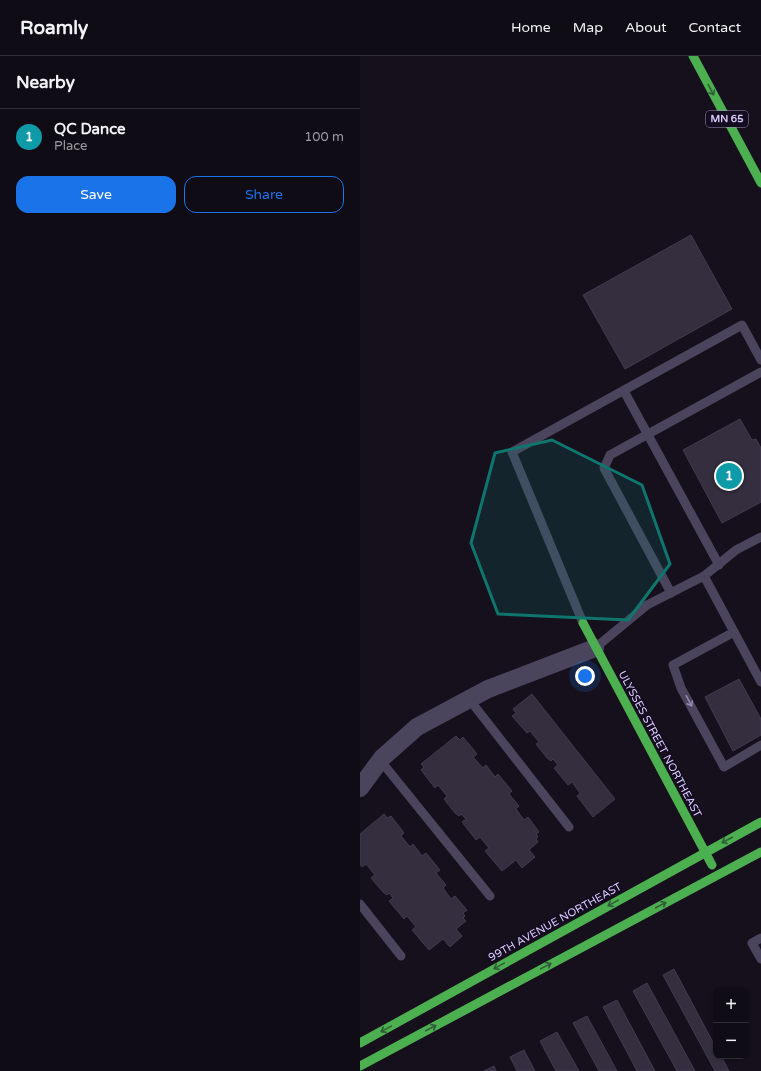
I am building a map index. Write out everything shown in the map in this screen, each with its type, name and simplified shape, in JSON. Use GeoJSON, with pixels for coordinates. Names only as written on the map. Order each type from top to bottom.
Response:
{"type":"FeatureCollection","features":[{"type":"Feature","properties":{"kind":"main road","name":"MN 65"},"geometry":{"type":"LineString","coordinates":[[693,56],[761,183]]}},
{"type":"Feature","properties":{"kind":"main road","name":"ULYSSES STREET NORTHEAST"},"geometry":{"type":"LineString","coordinates":[[583,623],[704,852],[718,875]]}},
{"type":"Feature","properties":{"kind":"main road","name":"99TH AVENUE NORTHEAST"},"geometry":{"type":"LineString","coordinates":[[360,1044],[704,852],[761,822]]}},
{"type":"Feature","properties":{"kind":"main road"},"geometry":{"type":"LineString","coordinates":[[360,1066],[761,852]]}},
{"type":"Feature","properties":{"kind":"street"},"geometry":{"type":"LineString","coordinates":[[361,784],[380,760],[417,727],[488,689],[595,648]]}},
{"type":"Feature","properties":{"kind":"lane"},"geometry":{"type":"LineString","coordinates":[[583,623],[512,452],[742,325],[761,360]]}},
{"type":"Feature","properties":{"kind":"lane"},"geometry":{"type":"LineString","coordinates":[[671,594],[604,468],[610,455],[761,372]]}},
{"type":"Feature","properties":{"kind":"lane"},"geometry":{"type":"LineString","coordinates":[[624,390],[719,565]]}},
{"type":"Feature","properties":{"kind":"lane"},"geometry":{"type":"LineString","coordinates":[[595,648],[647,605],[704,576],[736,550],[761,537]]}},
{"type":"Feature","properties":{"kind":"lane"},"geometry":{"type":"LineString","coordinates":[[704,576],[734,632],[757,667],[761,682]]}},
{"type":"Feature","properties":{"kind":"lane"},"geometry":{"type":"LineString","coordinates":[[734,632],[673,665],[681,688],[724,767],[761,745]]}},
{"type":"Feature","properties":{"kind":"lane"},"geometry":{"type":"LineString","coordinates":[[469,699],[569,826]]}},
{"type":"Feature","properties":{"kind":"lane"},"geometry":{"type":"LineString","coordinates":[[380,760],[490,896]]}},
{"type":"Feature","properties":{"kind":"lane"},"geometry":{"type":"LineString","coordinates":[[360,904],[401,956]]}},
{"type":"Feature","properties":{"kind":"lane"},"geometry":{"type":"LineString","coordinates":[[761,938],[752,943],[761,959]]}},
{"type":"Feature","properties":{"kind":"highlighted area"},"geometry":{"type":"Polygon","coordinates":[[[552,440],[642,485],[670,564],[628,620],[498,614],[471,543],[495,453],[552,440]]]}},
{"type":"Feature","properties":{"kind":"building"},"geometry":{"type":"Polygon","coordinates":[[[691,235],[732,309],[625,369],[583,295],[691,235]]]}},
{"type":"Feature","properties":{"kind":"building"},"geometry":{"type":"Polygon","coordinates":[[[740,419],[752,440],[756,439],[761,448],[761,502],[722,523],[683,450],[740,419]]]}},
{"type":"Feature","properties":{"kind":"building"},"geometry":{"type":"Polygon","coordinates":[[[739,679],[761,719],[761,735],[733,751],[705,697],[739,679]]]}},
{"type":"Feature","properties":{"kind":"building"},"geometry":{"type":"Polygon","coordinates":[[[532,694],[615,799],[593,817],[577,796],[580,793],[572,782],[568,785],[554,768],[558,765],[553,759],[551,761],[547,758],[536,744],[539,742],[530,731],[527,733],[512,716],[516,713],[513,709],[532,694]]]}},
{"type":"Feature","properties":{"kind":"building"},"geometry":{"type":"Polygon","coordinates":[[[456,736],[460,740],[463,737],[477,754],[473,757],[483,768],[486,765],[495,777],[498,774],[512,791],[509,794],[519,806],[516,809],[524,820],[528,817],[539,832],[536,834],[538,837],[536,839],[538,842],[529,850],[535,857],[522,868],[516,860],[502,871],[485,851],[489,848],[480,837],[476,840],[462,822],[466,819],[461,814],[459,816],[455,813],[444,799],[447,796],[438,785],[435,788],[421,770],[424,767],[421,764],[456,736]]]}},
{"type":"Feature","properties":{"kind":"building"},"geometry":{"type":"Polygon","coordinates":[[[384,814],[387,818],[391,816],[404,833],[401,836],[410,847],[413,844],[422,856],[426,853],[440,870],[436,873],[446,885],[443,888],[451,899],[455,896],[467,910],[463,913],[465,916],[463,918],[466,921],[456,929],[462,936],[450,947],[443,939],[429,950],[412,930],[416,927],[407,916],[404,919],[389,901],[393,898],[389,893],[387,895],[383,892],[371,878],[375,875],[366,864],[362,867],[360,864],[360,834],[384,814]]]}},
{"type":"Feature","properties":{"kind":"building"},"geometry":{"type":"Polygon","coordinates":[[[674,969],[713,1042],[713,1059],[723,1059],[729,1071],[715,1071],[663,975],[674,969]]]}},
{"type":"Feature","properties":{"kind":"building"},"geometry":{"type":"Polygon","coordinates":[[[647,983],[695,1071],[677,1071],[633,991],[647,983]]]}},
{"type":"Feature","properties":{"kind":"building"},"geometry":{"type":"Polygon","coordinates":[[[617,1000],[655,1071],[637,1071],[603,1007],[617,1000]]]}},
{"type":"Feature","properties":{"kind":"building"},"geometry":{"type":"Polygon","coordinates":[[[587,1016],[617,1071],[599,1071],[573,1023],[587,1016]]]}},
{"type":"Feature","properties":{"kind":"building"},"geometry":{"type":"Polygon","coordinates":[[[557,1032],[579,1071],[556,1071],[540,1041],[557,1032]]]}},
{"type":"Feature","properties":{"kind":"building"},"geometry":{"type":"Polygon","coordinates":[[[524,1050],[535,1071],[517,1071],[510,1057],[524,1050]]]}},
{"type":"Feature","properties":{"kind":"building"},"geometry":{"type":"Polygon","coordinates":[[[494,1066],[496,1071],[484,1071],[494,1066]]]}},
{"type":"Feature","properties":{"kind":"traffic: fast"},"geometry":{"type":"LineString","coordinates":[[693,56],[761,183]]}},
{"type":"Feature","properties":{"kind":"traffic: fast"},"geometry":{"type":"LineString","coordinates":[[583,623],[712,865]]}},
{"type":"Feature","properties":{"kind":"traffic: fast"},"geometry":{"type":"LineString","coordinates":[[360,1043],[761,822]]}},
{"type":"Feature","properties":{"kind":"traffic: fast"},"geometry":{"type":"LineString","coordinates":[[360,1066],[761,852]]}},
{"type":"Feature","properties":{"kind":"place","name":"QC Dance"},"geometry":{"type":"Point","coordinates":[729,476]}}]}
